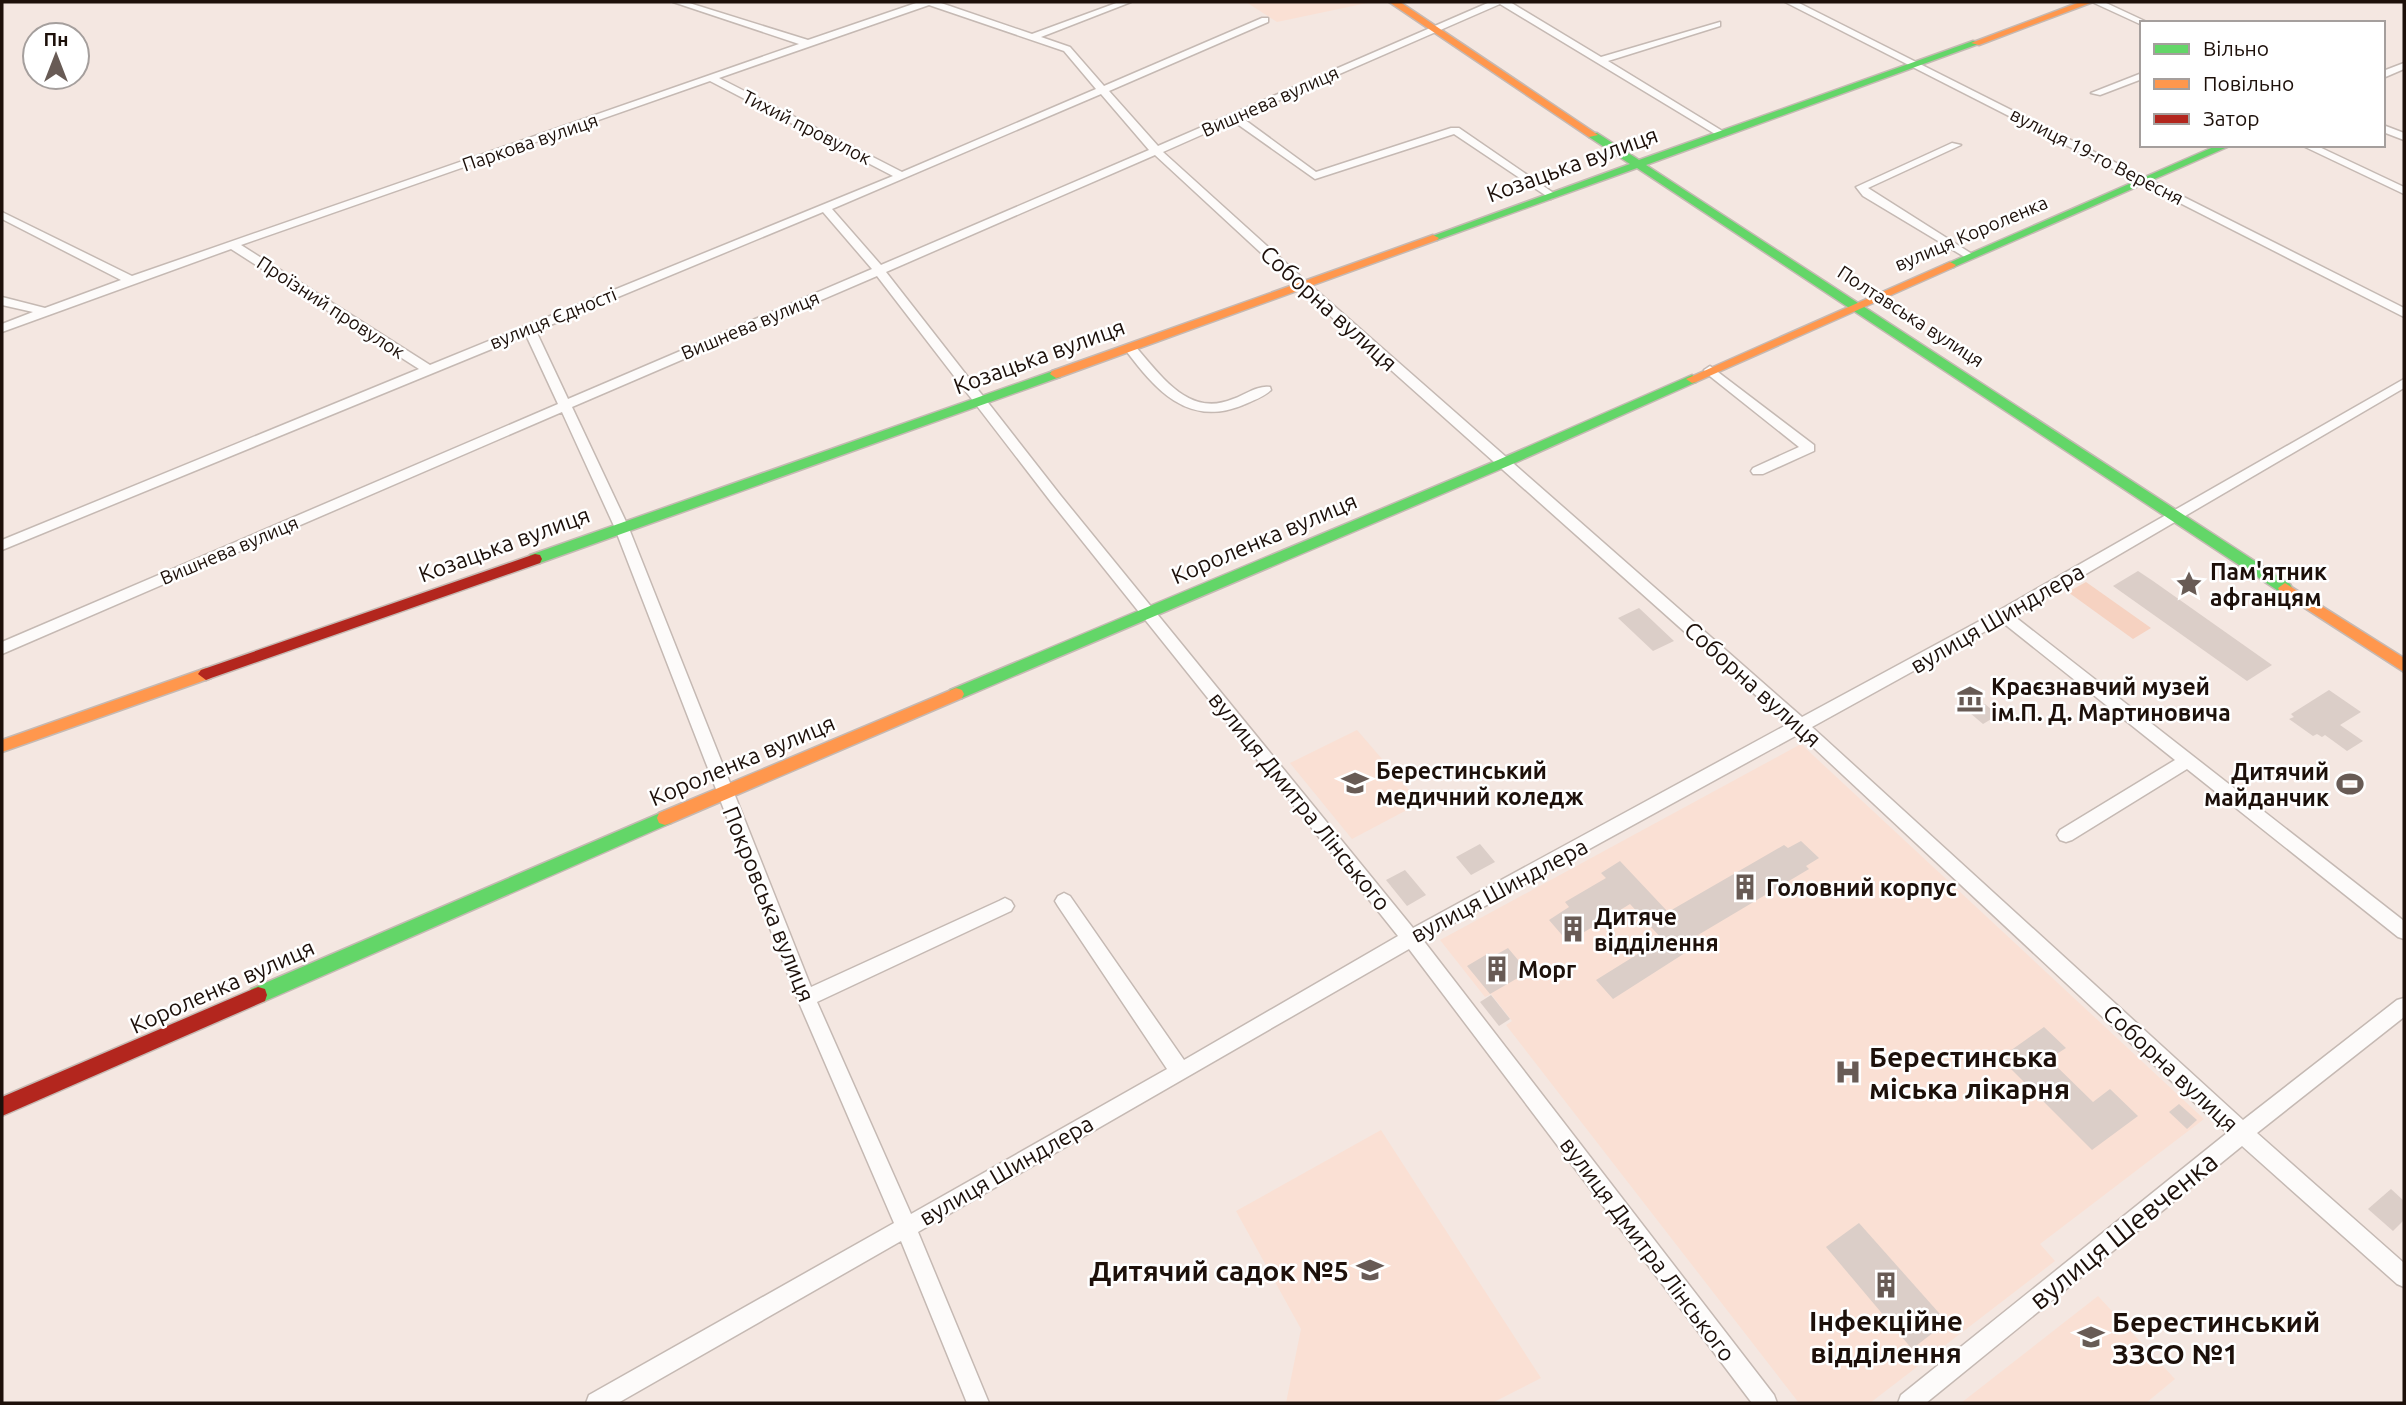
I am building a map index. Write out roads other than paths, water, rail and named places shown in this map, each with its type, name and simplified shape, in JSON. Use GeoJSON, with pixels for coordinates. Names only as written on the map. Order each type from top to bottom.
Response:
{"type":"FeatureCollection","features":[{"type":"Feature","properties":{"kind":"main road","name":"Полтавська вулиця"},"geometry":{"type":"LineString","coordinates":[[1394,2],[2404,666]]}},
{"type":"Feature","properties":{"kind":"main road","name":"Козацька вулиця"},"geometry":{"type":"LineString","coordinates":[[2,746],[621,526],[980,402],[2088,2]]}},
{"type":"Feature","properties":{"kind":"main road","name":"вулиця Короленка"},"geometry":{"type":"LineString","coordinates":[[1503,463],[1968,256],[2223,147]]}},
{"type":"Feature","properties":{"kind":"main road","name":"Короленка вулиця"},"geometry":{"type":"LineString","coordinates":[[2,1107],[724,792],[1503,463]]}},
{"type":"Feature","properties":{"kind":"street"},"geometry":{"type":"LineString","coordinates":[[677,2],[810,44]]}},
{"type":"Feature","properties":{"kind":"street","name":"Паркова вулиця"},"geometry":{"type":"LineString","coordinates":[[2,328],[131,280],[929,2]]}},
{"type":"Feature","properties":{"kind":"street","name":"Соборна вулиця"},"geometry":{"type":"LineString","coordinates":[[929,2],[1067,49],[1156,151],[1303,285],[1802,727],[2242,1133],[2404,1276]]}},
{"type":"Feature","properties":{"kind":"street"},"geometry":{"type":"LineString","coordinates":[[1032,37],[1127,2]]}},
{"type":"Feature","properties":{"kind":"street","name":"Вишнева вулиця"},"geometry":{"type":"LineString","coordinates":[[2,648],[1497,2]]}},
{"type":"Feature","properties":{"kind":"street"},"geometry":{"type":"LineString","coordinates":[[1504,2],[1720,134]]}},
{"type":"Feature","properties":{"kind":"street","name":"вулиця 19-го Вересня"},"geometry":{"type":"LineString","coordinates":[[1790,2],[2404,313]]}},
{"type":"Feature","properties":{"kind":"street"},"geometry":{"type":"LineString","coordinates":[[2097,2],[2140,21]]}},
{"type":"Feature","properties":{"kind":"street","name":"вулиця Єдності"},"geometry":{"type":"LineString","coordinates":[[2,545],[902,176],[1265,20]]}},
{"type":"Feature","properties":{"kind":"street"},"geometry":{"type":"LineString","coordinates":[[1602,60],[1717,24]]}},
{"type":"Feature","properties":{"kind":"street"},"geometry":{"type":"LineString","coordinates":[[2385,74],[2404,66]]}},
{"type":"Feature","properties":{"kind":"street"},"geometry":{"type":"LineString","coordinates":[[2096,93],[2140,77]]}},
{"type":"Feature","properties":{"kind":"street","name":"Тихий провулок"},"geometry":{"type":"LineString","coordinates":[[712,78],[902,176]]}},
{"type":"Feature","properties":{"kind":"street"},"geometry":{"type":"LineString","coordinates":[[1234,117],[1315,176],[1455,130],[1551,196]]}},
{"type":"Feature","properties":{"kind":"street"},"geometry":{"type":"LineString","coordinates":[[2385,129],[2404,137]]}},
{"type":"Feature","properties":{"kind":"street"},"geometry":{"type":"LineString","coordinates":[[1956,145],[1861,187],[1867,194],[1968,256]]}},
{"type":"Feature","properties":{"kind":"street"},"geometry":{"type":"LineString","coordinates":[[2310,147],[2404,191]]}},
{"type":"Feature","properties":{"kind":"street","name":"вулиця Дмитра Лінського"},"geometry":{"type":"LineString","coordinates":[[824,207],[879,270],[1146,612],[1411,938],[1766,1403]]}},
{"type":"Feature","properties":{"kind":"street"},"geometry":{"type":"LineString","coordinates":[[2,215],[131,280]]}},
{"type":"Feature","properties":{"kind":"street","name":"Проїзний провулок"},"geometry":{"type":"LineString","coordinates":[[233,245],[428,369]]}},
{"type":"Feature","properties":{"kind":"street"},"geometry":{"type":"LineString","coordinates":[[2,301],[48,312]]}},
{"type":"Feature","properties":{"kind":"street","name":"Покровська вулиця"},"geometry":{"type":"LineString","coordinates":[[529,328],[621,526],[806,998],[906,1227],[978,1403]]}},
{"type":"Feature","properties":{"kind":"street"},"geometry":{"type":"LineString","coordinates":[[1130,348],[1179,400],[1203,410],[1223,407],[1265,390]]}},
{"type":"Feature","properties":{"kind":"street"},"geometry":{"type":"LineString","coordinates":[[1710,370],[1809,449],[1758,471]]}},
{"type":"Feature","properties":{"kind":"street","name":"вулиця Шиндлера"},"geometry":{"type":"LineString","coordinates":[[597,1403],[1411,938],[2003,615],[2404,383]]}},
{"type":"Feature","properties":{"kind":"street"},"geometry":{"type":"LineString","coordinates":[[2003,615],[2404,931]]}},
{"type":"Feature","properties":{"kind":"street"},"geometry":{"type":"LineString","coordinates":[[2066,835],[2188,760]]}},
{"type":"Feature","properties":{"kind":"street"},"geometry":{"type":"LineString","coordinates":[[1064,901],[1180,1071]]}},
{"type":"Feature","properties":{"kind":"street"},"geometry":{"type":"LineString","coordinates":[[806,998],[1005,906]]}},
{"type":"Feature","properties":{"kind":"street","name":"вулиця Шевченка"},"geometry":{"type":"LineString","coordinates":[[1909,1403],[2242,1133],[2404,1006]]}},
{"type":"Feature","properties":{"kind":"place","name":"Пам'ятник афганцям"},"geometry":{"type":"Point","coordinates":[2189,584]}},
{"type":"Feature","properties":{"kind":"place","name":"Краєзнавчий музей ім.П. Д. Мартиновича"},"geometry":{"type":"Point","coordinates":[1970,699]}},
{"type":"Feature","properties":{"kind":"place","name":"Берестинський медичний коледж"},"geometry":{"type":"Point","coordinates":[1355,783]}},
{"type":"Feature","properties":{"kind":"place","name":"Дитячий майданчик"},"geometry":{"type":"Point","coordinates":[2350,784]}},
{"type":"Feature","properties":{"kind":"place","name":"Головний корпус"},"geometry":{"type":"Point","coordinates":[1745,887]}},
{"type":"Feature","properties":{"kind":"place","name":"Дитяче відділення"},"geometry":{"type":"Point","coordinates":[1573,929]}},
{"type":"Feature","properties":{"kind":"place","name":"Морг"},"geometry":{"type":"Point","coordinates":[1497,969]}},
{"type":"Feature","properties":{"kind":"place","name":"Берестинська міська лікарня"},"geometry":{"type":"Point","coordinates":[1848,1072]}},
{"type":"Feature","properties":{"kind":"place","name":"Дитячий садок №5"},"geometry":{"type":"Point","coordinates":[1370,1270]}},
{"type":"Feature","properties":{"kind":"place","name":"Інфекційне відділення"},"geometry":{"type":"Point","coordinates":[1886,1285]}},
{"type":"Feature","properties":{"kind":"place","name":"Берестинський ЗЗСО №1"},"geometry":{"type":"Point","coordinates":[2091,1337]}}]}
